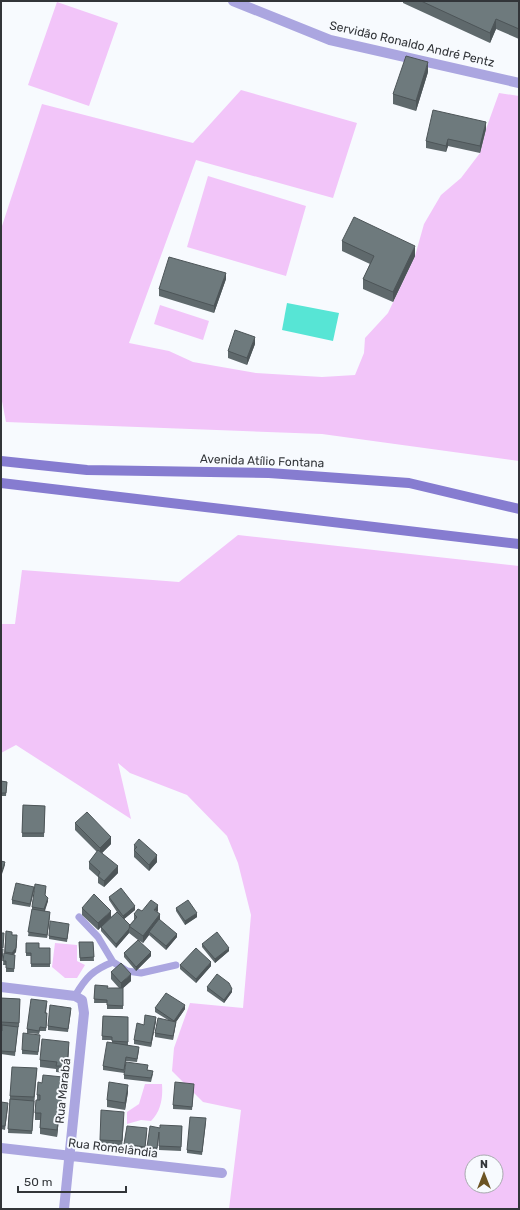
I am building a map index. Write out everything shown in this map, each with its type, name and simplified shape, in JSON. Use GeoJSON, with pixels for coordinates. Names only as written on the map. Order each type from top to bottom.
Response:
{"type":"FeatureCollection","features":[{"type":"Feature","properties":{"kind":"main road","name":"Avenida Atílio Fontana"},"geometry":{"type":"LineString","coordinates":[[1,461],[87,470],[269,473],[409,483],[519,509]]}},
{"type":"Feature","properties":{"kind":"main road"},"geometry":{"type":"LineString","coordinates":[[1,483],[519,544]]}},
{"type":"Feature","properties":{"kind":"street","name":"Servidão Ronaldo André Pentz"},"geometry":{"type":"LineString","coordinates":[[232,1],[330,40],[519,83]]}},
{"type":"Feature","properties":{"kind":"street"},"geometry":{"type":"LineString","coordinates":[[1,987],[79,998]]}},
{"type":"Feature","properties":{"kind":"street","name":"Rua Marabá"},"geometry":{"type":"LineString","coordinates":[[64,1209],[84,1014],[79,998]]}},
{"type":"Feature","properties":{"kind":"street","name":"Rua Romelândia"},"geometry":{"type":"LineString","coordinates":[[1,1148],[222,1174]]}},
{"type":"Feature","properties":{"kind":"lane"},"geometry":{"type":"LineString","coordinates":[[79,917],[98,937],[114,962],[127,971],[141,973],[176,965]]}},
{"type":"Feature","properties":{"kind":"lane"},"geometry":{"type":"LineString","coordinates":[[79,998],[84,981],[96,969],[114,962]]}},
{"type":"Feature","properties":{"kind":"shaded area"},"geometry":{"type":"Polygon","coordinates":[[[57,2],[118,23],[89,106],[28,85],[57,2]]]}},
{"type":"Feature","properties":{"kind":"shaded area"},"geometry":{"type":"Polygon","coordinates":[[[241,90],[357,123],[333,198],[196,160],[129,343],[169,351],[193,362],[256,373],[322,377],[355,375],[364,353],[365,338],[388,313],[415,256],[424,224],[441,195],[461,178],[480,153],[486,129],[499,93],[519,96],[519,461],[322,434],[6,422],[1,396],[1,229],[42,104],[193,143],[241,90]]]}},
{"type":"Feature","properties":{"kind":"shaded area"},"geometry":{"type":"Polygon","coordinates":[[[208,176],[306,206],[286,276],[187,247],[208,176]]]}},
{"type":"Feature","properties":{"kind":"shaded area"},"geometry":{"type":"Polygon","coordinates":[[[287,303],[339,313],[333,341],[282,330],[287,303]]]}},
{"type":"Feature","properties":{"kind":"shaded area"},"geometry":{"type":"Polygon","coordinates":[[[160,305],[209,321],[203,340],[154,324],[160,305]]]}},
{"type":"Feature","properties":{"kind":"shaded area"},"geometry":{"type":"Polygon","coordinates":[[[238,535],[519,566],[519,1209],[229,1209],[241,1110],[203,1102],[172,1071],[174,1048],[190,1003],[243,1008],[251,915],[238,863],[227,836],[187,795],[130,773],[118,763],[131,819],[16,745],[1,753],[1,624],[15,624],[22,570],[179,582],[238,535]]]}},
{"type":"Feature","properties":{"kind":"shaded area"},"geometry":{"type":"Polygon","coordinates":[[[55,943],[77,945],[77,961],[85,965],[77,978],[65,978],[52,967],[55,943]]]}},
{"type":"Feature","properties":{"kind":"shaded area"},"geometry":{"type":"Polygon","coordinates":[[[145,1084],[162,1084],[162,1099],[159,1109],[151,1121],[141,1120],[127,1124],[127,1112],[139,1104],[145,1084]]]}},
{"type":"Feature","properties":{"kind":"building"},"geometry":{"type":"Polygon","coordinates":[[[421,1],[519,1],[519,29],[496,19],[490,33],[421,1]]]}},
{"type":"Feature","properties":{"kind":"building"},"geometry":{"type":"Polygon","coordinates":[[[406,56],[428,62],[416,101],[393,94],[406,56]]]}},
{"type":"Feature","properties":{"kind":"building"},"geometry":{"type":"Polygon","coordinates":[[[433,110],[486,122],[480,146],[448,139],[446,146],[426,141],[433,110]]]}},
{"type":"Feature","properties":{"kind":"building"},"geometry":{"type":"Polygon","coordinates":[[[354,217],[415,246],[393,292],[363,279],[374,256],[342,241],[354,217]]]}},
{"type":"Feature","properties":{"kind":"building"},"geometry":{"type":"Polygon","coordinates":[[[169,257],[226,273],[214,306],[159,289],[169,257]]]}},
{"type":"Feature","properties":{"kind":"building"},"geometry":{"type":"Polygon","coordinates":[[[235,330],[255,337],[247,358],[228,351],[235,330]]]}},
{"type":"Feature","properties":{"kind":"building"},"geometry":{"type":"Polygon","coordinates":[[[1,781],[7,782],[6,793],[1,793],[1,781]]]}},
{"type":"Feature","properties":{"kind":"building"},"geometry":{"type":"Polygon","coordinates":[[[23,805],[45,806],[44,833],[22,833],[23,805]]]}},
{"type":"Feature","properties":{"kind":"building"},"geometry":{"type":"Polygon","coordinates":[[[87,812],[111,837],[100,848],[75,823],[87,812]]]}},
{"type":"Feature","properties":{"kind":"building"},"geometry":{"type":"Polygon","coordinates":[[[139,839],[157,855],[149,865],[134,850],[137,847],[134,845],[139,839]]]}},
{"type":"Feature","properties":{"kind":"building"},"geometry":{"type":"Polygon","coordinates":[[[98,850],[118,866],[104,881],[98,876],[100,872],[89,862],[98,850]]]}},
{"type":"Feature","properties":{"kind":"building"},"geometry":{"type":"Polygon","coordinates":[[[1,861],[5,862],[1,873],[1,861]]]}},
{"type":"Feature","properties":{"kind":"building"},"geometry":{"type":"Polygon","coordinates":[[[16,883],[34,887],[30,904],[12,900],[16,883]]]}},
{"type":"Feature","properties":{"kind":"building"},"geometry":{"type":"Polygon","coordinates":[[[35,884],[46,886],[45,895],[48,898],[44,909],[32,907],[35,884]]]}},
{"type":"Feature","properties":{"kind":"building"},"geometry":{"type":"Polygon","coordinates":[[[121,888],[135,906],[123,916],[109,897],[121,888]]]}},
{"type":"Feature","properties":{"kind":"building"},"geometry":{"type":"Polygon","coordinates":[[[94,894],[111,911],[98,923],[82,908],[94,894]]]}},
{"type":"Feature","properties":{"kind":"building"},"geometry":{"type":"Polygon","coordinates":[[[151,900],[158,905],[154,910],[160,914],[143,936],[129,926],[137,917],[134,914],[138,909],[142,911],[151,900]]]}},
{"type":"Feature","properties":{"kind":"building"},"geometry":{"type":"Polygon","coordinates":[[[188,900],[197,913],[185,921],[176,908],[188,900]]]}},
{"type":"Feature","properties":{"kind":"building"},"geometry":{"type":"Polygon","coordinates":[[[32,909],[50,912],[47,935],[28,932],[32,909]]]}},
{"type":"Feature","properties":{"kind":"building"},"geometry":{"type":"Polygon","coordinates":[[[117,912],[130,925],[129,929],[116,944],[101,927],[117,912]]]}},
{"type":"Feature","properties":{"kind":"building"},"geometry":{"type":"Polygon","coordinates":[[[159,919],[177,934],[166,946],[149,932],[159,919]]]}},
{"type":"Feature","properties":{"kind":"building"},"geometry":{"type":"Polygon","coordinates":[[[50,921],[69,924],[67,939],[49,936],[50,921]]]}},
{"type":"Feature","properties":{"kind":"building"},"geometry":{"type":"Polygon","coordinates":[[[6,931],[12,932],[12,935],[17,935],[16,948],[12,953],[5,952],[6,931]]]}},
{"type":"Feature","properties":{"kind":"building"},"geometry":{"type":"Polygon","coordinates":[[[217,932],[229,948],[215,959],[202,944],[217,932]]]}},
{"type":"Feature","properties":{"kind":"building"},"geometry":{"type":"Polygon","coordinates":[[[1,933],[4,933],[3,948],[1,947],[1,933]]]}},
{"type":"Feature","properties":{"kind":"building"},"geometry":{"type":"Polygon","coordinates":[[[138,940],[151,952],[136,967],[124,953],[138,940]]]}},
{"type":"Feature","properties":{"kind":"building"},"geometry":{"type":"Polygon","coordinates":[[[79,942],[93,942],[94,957],[80,958],[79,942]]]}},
{"type":"Feature","properties":{"kind":"building"},"geometry":{"type":"Polygon","coordinates":[[[26,943],[39,943],[39,948],[50,948],[50,964],[31,964],[31,953],[26,953],[26,943]]]}},
{"type":"Feature","properties":{"kind":"building"},"geometry":{"type":"Polygon","coordinates":[[[196,948],[211,962],[196,979],[180,965],[196,948]]]}},
{"type":"Feature","properties":{"kind":"building"},"geometry":{"type":"Polygon","coordinates":[[[1,949],[3,949],[2,961],[1,961],[1,949]]]}},
{"type":"Feature","properties":{"kind":"building"},"geometry":{"type":"Polygon","coordinates":[[[4,953],[15,955],[14,969],[6,968],[6,961],[3,961],[4,953]]]}},
{"type":"Feature","properties":{"kind":"building"},"geometry":{"type":"Polygon","coordinates":[[[121,963],[131,974],[121,983],[111,972],[121,963]]]}},
{"type":"Feature","properties":{"kind":"building"},"geometry":{"type":"Polygon","coordinates":[[[217,974],[229,983],[232,989],[224,1000],[207,987],[217,974]]]}},
{"type":"Feature","properties":{"kind":"building"},"geometry":{"type":"Polygon","coordinates":[[[95,985],[108,986],[107,988],[123,988],[123,1006],[107,1005],[107,1000],[94,999],[95,985]]]}},
{"type":"Feature","properties":{"kind":"building"},"geometry":{"type":"Polygon","coordinates":[[[166,993],[185,1005],[174,1021],[155,1008],[166,993]]]}},
{"type":"Feature","properties":{"kind":"building"},"geometry":{"type":"Polygon","coordinates":[[[1,998],[20,999],[19,1023],[1,1022],[1,998]]]}},
{"type":"Feature","properties":{"kind":"building"},"geometry":{"type":"Polygon","coordinates":[[[31,999],[47,1001],[45,1013],[47,1013],[46,1028],[40,1027],[39,1031],[27,1029],[31,999]]]}},
{"type":"Feature","properties":{"kind":"building"},"geometry":{"type":"Polygon","coordinates":[[[50,1005],[71,1008],[68,1029],[48,1026],[50,1005]]]}},
{"type":"Feature","properties":{"kind":"building"},"geometry":{"type":"Polygon","coordinates":[[[145,1015],[156,1017],[151,1043],[134,1040],[137,1023],[144,1025],[145,1015]]]}},
{"type":"Feature","properties":{"kind":"building"},"geometry":{"type":"Polygon","coordinates":[[[103,1016],[128,1017],[128,1042],[112,1041],[112,1037],[102,1036],[103,1016]]]}},
{"type":"Feature","properties":{"kind":"building"},"geometry":{"type":"Polygon","coordinates":[[[158,1018],[176,1022],[173,1036],[155,1033],[158,1018]]]}},
{"type":"Feature","properties":{"kind":"building"},"geometry":{"type":"Polygon","coordinates":[[[2,1025],[18,1027],[15,1052],[1,1051],[2,1025]]]}},
{"type":"Feature","properties":{"kind":"building"},"geometry":{"type":"Polygon","coordinates":[[[23,1033],[40,1035],[38,1052],[22,1050],[23,1033]]]}},
{"type":"Feature","properties":{"kind":"building"},"geometry":{"type":"Polygon","coordinates":[[[42,1039],[69,1042],[67,1066],[56,1066],[57,1062],[40,1060],[42,1039]]]}},
{"type":"Feature","properties":{"kind":"building"},"geometry":{"type":"Polygon","coordinates":[[[107,1042],[139,1047],[137,1059],[126,1057],[124,1070],[103,1066],[107,1042]]]}},
{"type":"Feature","properties":{"kind":"building"},"geometry":{"type":"Polygon","coordinates":[[[126,1062],[148,1065],[147,1070],[153,1071],[151,1078],[124,1075],[126,1062]]]}},
{"type":"Feature","properties":{"kind":"building"},"geometry":{"type":"Polygon","coordinates":[[[12,1067],[37,1068],[34,1097],[10,1096],[12,1067]]]}},
{"type":"Feature","properties":{"kind":"building"},"geometry":{"type":"Polygon","coordinates":[[[43,1075],[63,1077],[61,1102],[57,1103],[60,1103],[57,1130],[40,1128],[41,1113],[35,1113],[36,1100],[40,1100],[40,1095],[37,1095],[38,1082],[42,1083],[43,1075]]]}},
{"type":"Feature","properties":{"kind":"building"},"geometry":{"type":"Polygon","coordinates":[[[109,1082],[128,1085],[125,1103],[107,1100],[109,1082]]]}},
{"type":"Feature","properties":{"kind":"building"},"geometry":{"type":"Polygon","coordinates":[[[175,1082],[194,1084],[192,1107],[173,1105],[175,1082]]]}},
{"type":"Feature","properties":{"kind":"building"},"geometry":{"type":"Polygon","coordinates":[[[10,1099],[34,1101],[32,1131],[8,1129],[10,1099]]]}},
{"type":"Feature","properties":{"kind":"building"},"geometry":{"type":"Polygon","coordinates":[[[1,1102],[8,1103],[5,1126],[1,1126],[1,1102]]]}},
{"type":"Feature","properties":{"kind":"building"},"geometry":{"type":"Polygon","coordinates":[[[101,1110],[124,1112],[122,1141],[100,1140],[101,1110]]]}},
{"type":"Feature","properties":{"kind":"building"},"geometry":{"type":"Polygon","coordinates":[[[190,1117],[206,1118],[202,1152],[187,1150],[190,1117]]]}},
{"type":"Feature","properties":{"kind":"building"},"geometry":{"type":"Polygon","coordinates":[[[160,1125],[182,1126],[181,1147],[159,1146],[159,1132],[157,1148],[147,1147],[150,1126],[160,1128],[160,1125]]]}},
{"type":"Feature","properties":{"kind":"building"},"geometry":{"type":"Polygon","coordinates":[[[127,1126],[147,1128],[145,1147],[124,1144],[127,1126]]]}}]}
